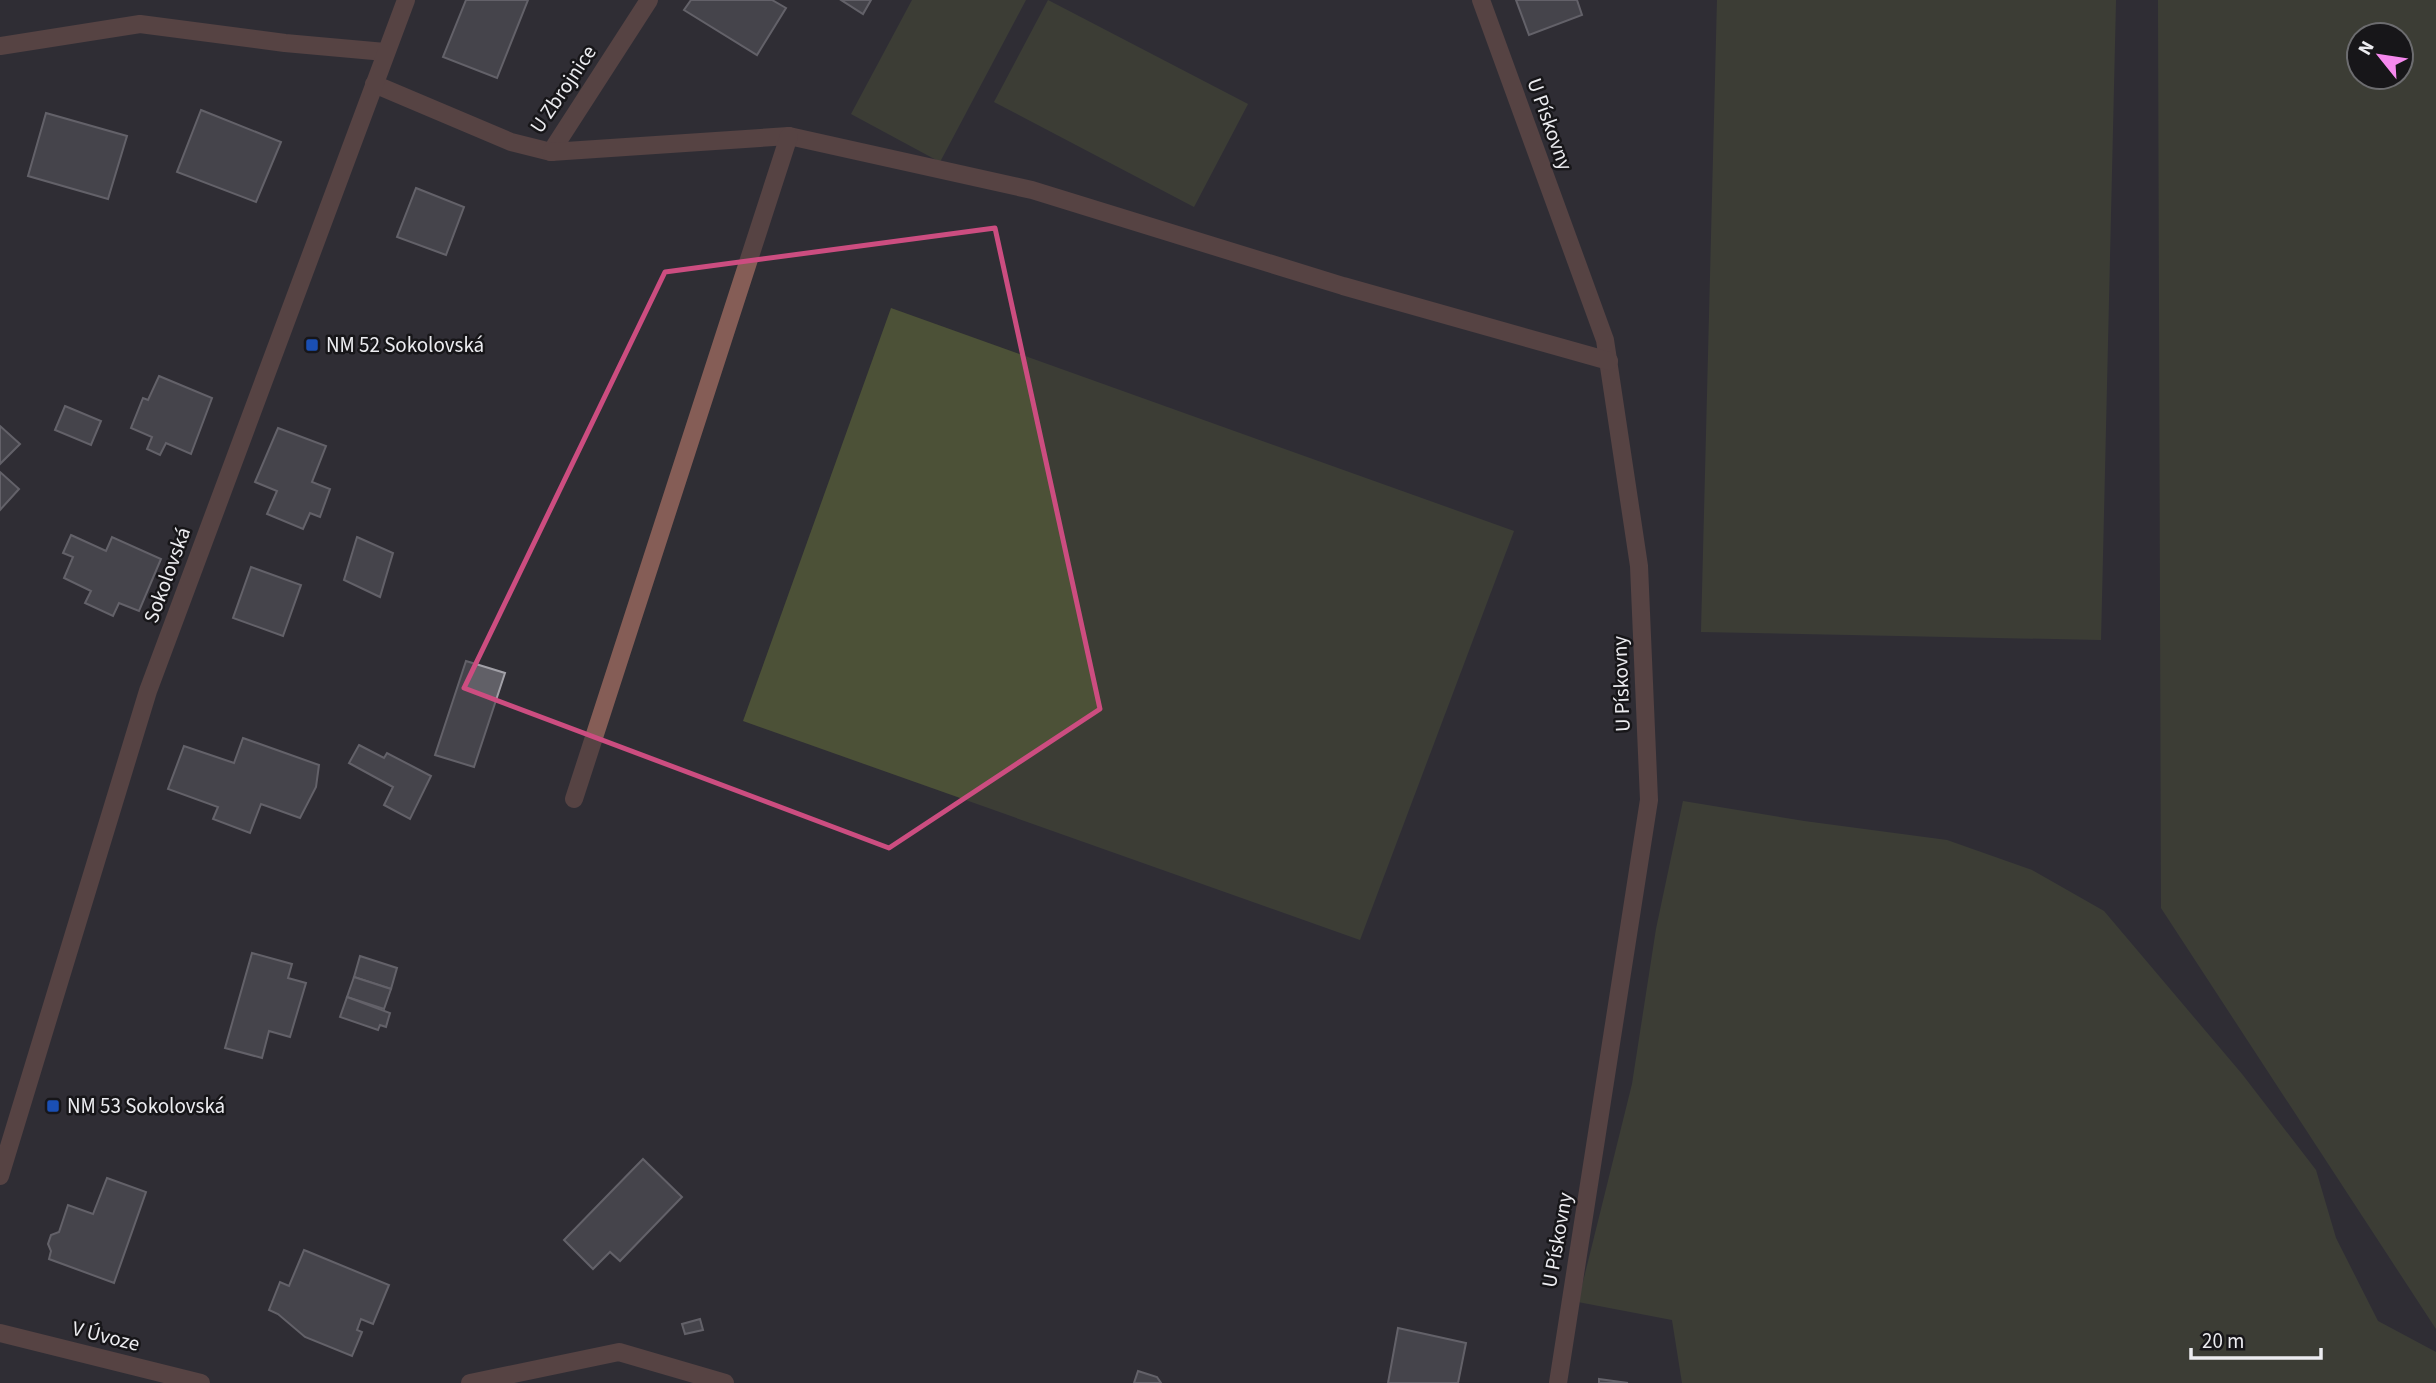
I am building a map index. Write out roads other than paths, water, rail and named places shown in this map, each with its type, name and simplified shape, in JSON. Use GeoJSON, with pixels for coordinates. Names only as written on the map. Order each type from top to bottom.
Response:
{"type":"FeatureCollection","features":[{"type":"Feature","properties":{"kind":"street","name":"Sokolovská"},"geometry":{"type":"LineString","coordinates":[[0,1176],[148,691],[406,0]]}},
{"type":"Feature","properties":{"kind":"street","name":"U Zbrojnice"},"geometry":{"type":"LineString","coordinates":[[374,85],[511,142],[551,152],[649,0]]}},
{"type":"Feature","properties":{"kind":"street","name":"U Pískovny"},"geometry":{"type":"LineString","coordinates":[[1480,0],[1605,340],[1639,566],[1649,800],[1558,1383]]}},
{"type":"Feature","properties":{"kind":"street"},"geometry":{"type":"LineString","coordinates":[[0,46],[140,24],[285,43],[386,52]]}},
{"type":"Feature","properties":{"kind":"street"},"geometry":{"type":"LineString","coordinates":[[574,799],[789,136]]}},
{"type":"Feature","properties":{"kind":"street"},"geometry":{"type":"LineString","coordinates":[[551,152],[789,136],[1032,190],[1343,286],[1609,361]]}},
{"type":"Feature","properties":{"kind":"street","name":"V Úvoze"},"geometry":{"type":"LineString","coordinates":[[0,1333],[201,1383]]}},
{"type":"Feature","properties":{"kind":"street"},"geometry":{"type":"LineString","coordinates":[[470,1383],[619,1352],[725,1383]]}},
{"type":"Feature","properties":{"kind":"place","name":"NM 52 Sokolovská"},"geometry":{"type":"Point","coordinates":[312,345]}},
{"type":"Feature","properties":{"kind":"place","name":"NM 53 Sokolovská"},"geometry":{"type":"Point","coordinates":[53,1106]}}]}
